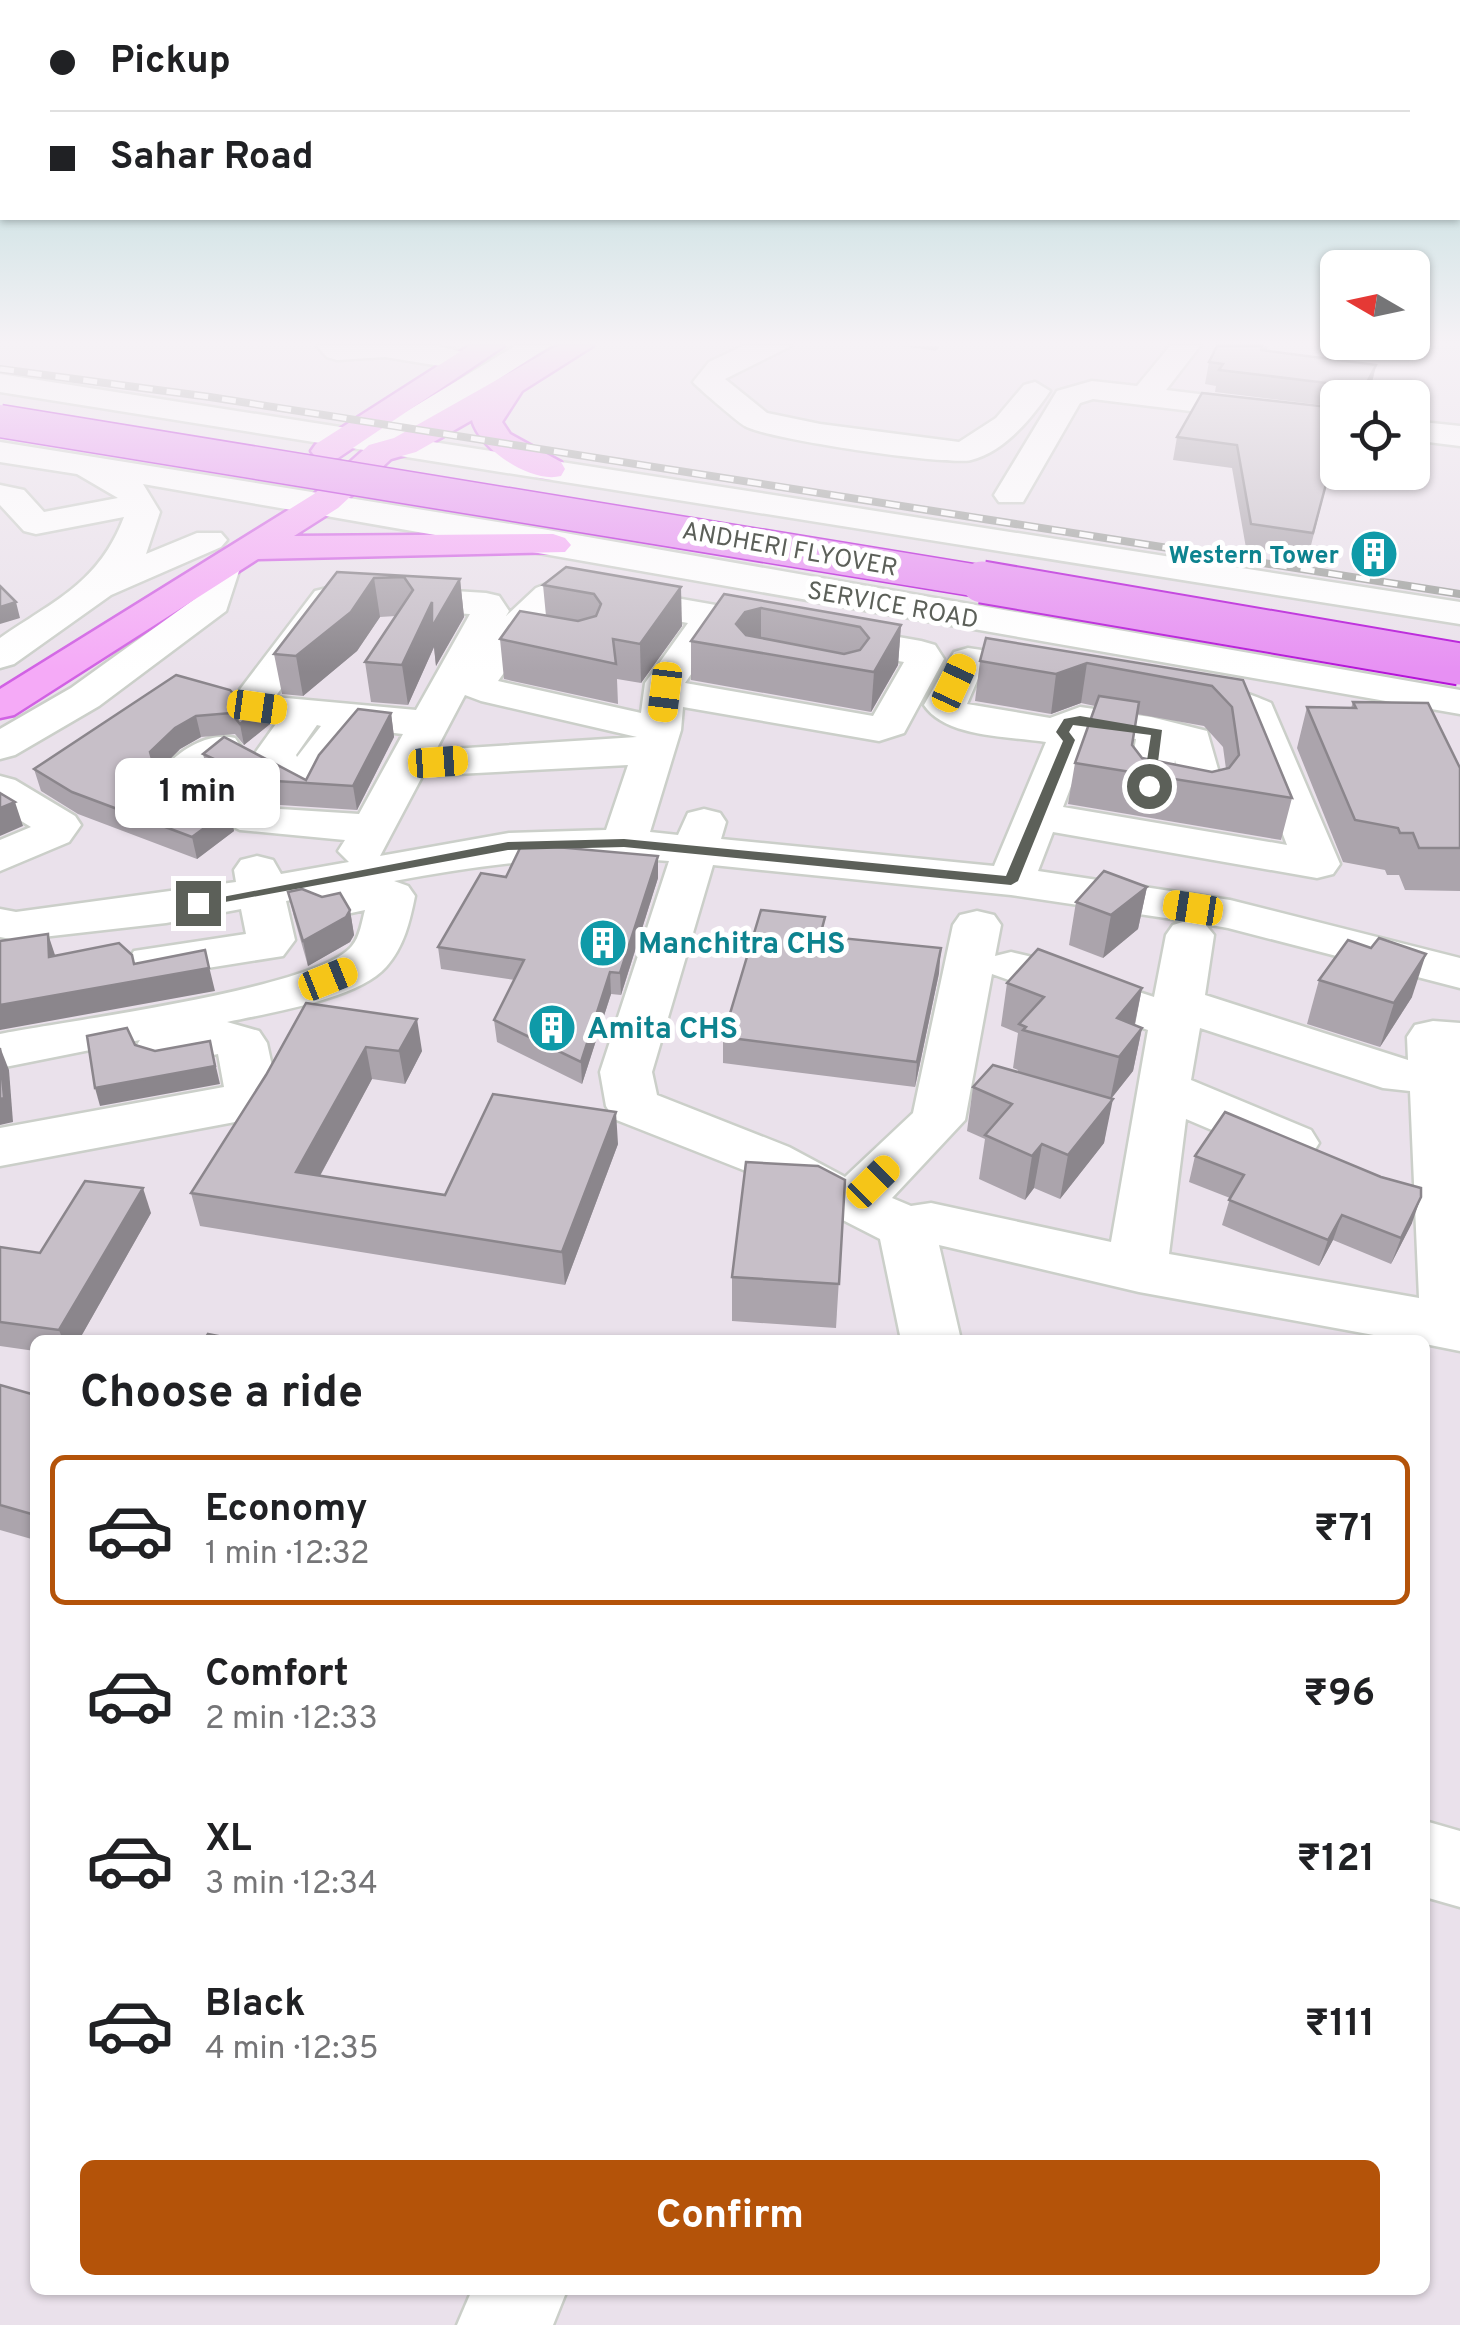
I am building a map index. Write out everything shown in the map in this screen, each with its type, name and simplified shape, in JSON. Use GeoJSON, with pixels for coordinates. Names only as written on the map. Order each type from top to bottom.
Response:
{"type":"FeatureCollection","features":[{"type":"Feature","properties":{"kind":"highway","name":"ANDHERI FLYOVER"},"geometry":{"type":"LineString","coordinates":[[213,454],[641,522],[1460,664]]}},
{"type":"Feature","properties":{"kind":"highway","name":"ANDHERI FLYOVER"},"geometry":{"type":"LineString","coordinates":[[391,454],[1452,605]]}},
{"type":"Feature","properties":{"kind":"main road"},"geometry":{"type":"LineString","coordinates":[[0,706],[208,563],[271,492],[322,454]]}},
{"type":"Feature","properties":{"kind":"main road"},"geometry":{"type":"LineString","coordinates":[[0,686],[208,563],[326,501],[379,454]]}},
{"type":"Feature","properties":{"kind":"main road"},"geometry":{"type":"LineString","coordinates":[[523,454],[549,469]]}},
{"type":"Feature","properties":{"kind":"main road"},"geometry":{"type":"LineString","coordinates":[[208,563],[369,543],[554,545]]}},
{"type":"Feature","properties":{"kind":"street"},"geometry":{"type":"LineString","coordinates":[[17,454],[271,492]]}},
{"type":"Feature","properties":{"kind":"street"},"geometry":{"type":"LineString","coordinates":[[448,454],[1394,588]]}},
{"type":"Feature","properties":{"kind":"street"},"geometry":{"type":"LineString","coordinates":[[1010,495],[1034,454]]}},
{"type":"Feature","properties":{"kind":"street"},"geometry":{"type":"LineString","coordinates":[[0,656],[98,587],[128,556],[143,512],[130,490],[86,465]]}},
{"type":"Feature","properties":{"kind":"street","name":"SERVICE ROAD"},"geometry":{"type":"LineString","coordinates":[[271,492],[1460,702]]}},
{"type":"Feature","properties":{"kind":"street"},"geometry":{"type":"LineString","coordinates":[[0,495],[12,497],[36,524],[138,504]]}},
{"type":"Feature","properties":{"kind":"street"},"geometry":{"type":"LineString","coordinates":[[1250,551],[1452,605]]}},
{"type":"Feature","properties":{"kind":"street"},"geometry":{"type":"LineString","coordinates":[[0,746],[85,696],[213,602],[208,563],[98,587]]}},
{"type":"Feature","properties":{"kind":"street"},"geometry":{"type":"LineString","coordinates":[[261,893],[367,839],[434,743],[490,611],[486,604],[344,595],[328,599],[252,700],[257,707],[337,708],[434,743],[659,724],[879,729],[889,724],[925,659],[921,652],[562,589],[552,593],[531,636],[478,681],[480,689],[659,724]]}},
{"type":"Feature","properties":{"kind":"street"},"geometry":{"type":"LineString","coordinates":[[628,831],[659,724],[666,683],[713,614]]}},
{"type":"Feature","properties":{"kind":"street"},"geometry":{"type":"LineString","coordinates":[[802,671],[826,635]]}},
{"type":"Feature","properties":{"kind":"street"},"geometry":{"type":"LineString","coordinates":[[1015,869],[1069,740],[1062,732],[954,714],[944,705],[968,660],[1088,678]]}},
{"type":"Feature","properties":{"kind":"street"},"geometry":{"type":"LineString","coordinates":[[1037,816],[1317,864],[1257,712],[1235,702],[1143,687]]}},
{"type":"Feature","properties":{"kind":"street"},"geometry":{"type":"LineString","coordinates":[[1062,732],[1068,722],[1080,719],[1158,732]]}},
{"type":"Feature","properties":{"kind":"street"},"geometry":{"type":"LineString","coordinates":[[220,746],[179,776],[179,785],[256,821],[367,839],[501,824],[700,836],[1015,869],[1230,914],[1390,938],[1460,937]]}},
{"type":"Feature","properties":{"kind":"street"},"geometry":{"type":"LineString","coordinates":[[0,789],[60,825],[53,833],[0,857]]}},
{"type":"Feature","properties":{"kind":"street"},"geometry":{"type":"LineString","coordinates":[[0,920],[16,926],[166,909],[508,846],[628,831]]}},
{"type":"Feature","properties":{"kind":"street"},"geometry":{"type":"LineString","coordinates":[[700,836],[626,1072],[633,1106],[770,1160],[906,1227],[931,1223],[1138,1270],[1455,1327],[1433,1037],[1460,1039]]}},
{"type":"Feature","properties":{"kind":"street"},"geometry":{"type":"LineString","coordinates":[[0,1051],[303,989],[353,969],[368,958],[386,925],[392,896],[383,892],[261,893]]}},
{"type":"Feature","properties":{"kind":"street"},"geometry":{"type":"LineString","coordinates":[[151,962],[266,946],[271,940],[261,893]]}},
{"type":"Feature","properties":{"kind":"street"},"geometry":{"type":"LineString","coordinates":[[852,1203],[938,1120],[977,925]]}},
{"type":"Feature","properties":{"kind":"street"},"geometry":{"type":"LineString","coordinates":[[1138,1270],[1144,1116],[1178,1013],[1190,935]]}},
{"type":"Feature","properties":{"kind":"street"},"geometry":{"type":"LineString","coordinates":[[1390,938],[1460,973]]}},
{"type":"Feature","properties":{"kind":"street"},"geometry":{"type":"LineString","coordinates":[[1011,967],[1402,1076]]}},
{"type":"Feature","properties":{"kind":"street"},"geometry":{"type":"LineString","coordinates":[[0,1076],[221,1037],[241,1042],[252,1094],[235,1104],[0,1147]]}},
{"type":"Feature","properties":{"kind":"street"},"geometry":{"type":"LineString","coordinates":[[1144,1116],[1340,1163]]}},
{"type":"Feature","properties":{"kind":"street"},"geometry":{"type":"LineString","coordinates":[[906,1227],[930,1335]]}},
{"type":"Feature","properties":{"kind":"street"},"geometry":{"type":"LineString","coordinates":[[1430,1860],[1460,1869]]}},
{"type":"Feature","properties":{"kind":"street"},"geometry":{"type":"LineString","coordinates":[[503,2325],[519,2295]]}},
{"type":"Feature","properties":{"kind":"building"},"geometry":{"type":"Polygon","coordinates":[[[1239,454],[1320,454],[1320,490],[1324,490],[1313,533],[1251,524],[1239,454]]]}},
{"type":"Feature","properties":{"kind":"building"},"geometry":{"type":"Polygon","coordinates":[[[566,567],[681,587],[640,644],[613,639],[616,664],[500,639],[520,611],[578,621],[596,616],[601,604],[594,594],[543,585],[566,567]]]}},
{"type":"Feature","properties":{"kind":"building"},"geometry":{"type":"Polygon","coordinates":[[[337,572],[460,579],[432,627],[432,602],[402,665],[365,662],[413,590],[404,577],[374,578],[351,612],[296,656],[274,654],[337,572]]]}},
{"type":"Feature","properties":{"kind":"building"},"geometry":{"type":"Polygon","coordinates":[[[0,586],[16,602],[0,607],[0,586]]]}},
{"type":"Feature","properties":{"kind":"building"},"geometry":{"type":"Polygon","coordinates":[[[724,594],[901,625],[874,672],[691,641],[724,594]],[[761,608],[745,612],[736,624],[746,635],[844,654],[860,650],[869,638],[860,627],[761,608]]]}},
{"type":"Feature","properties":{"kind":"building"},"geometry":{"type":"Polygon","coordinates":[[[986,638],[1243,680],[1292,798],[1075,763],[1099,696],[1139,702],[1132,745],[1142,758],[1212,772],[1229,768],[1239,755],[1232,707],[1212,686],[1087,663],[1056,674],[980,661],[986,638]]]}},
{"type":"Feature","properties":{"kind":"building"},"geometry":{"type":"Polygon","coordinates":[[[176,675],[230,690],[238,699],[266,703],[240,724],[231,713],[196,716],[175,728],[150,752],[157,776],[229,810],[192,837],[72,792],[34,769],[176,675]]]}},
{"type":"Feature","properties":{"kind":"building"},"geometry":{"type":"Polygon","coordinates":[[[1353,702],[1428,703],[1460,768],[1460,848],[1419,848],[1413,833],[1355,820],[1307,707],[1356,708],[1353,702]]]}},
{"type":"Feature","properties":{"kind":"building"},"geometry":{"type":"Polygon","coordinates":[[[358,709],[391,713],[353,786],[260,780],[203,754],[224,737],[306,780],[319,755],[358,709]]]}},
{"type":"Feature","properties":{"kind":"building"},"geometry":{"type":"Polygon","coordinates":[[[0,793],[15,802],[0,808],[0,793]]]}},
{"type":"Feature","properties":{"kind":"building"},"geometry":{"type":"Polygon","coordinates":[[[522,844],[658,856],[620,973],[610,972],[581,1062],[494,1020],[524,960],[438,947],[481,873],[506,877],[522,844]]]}},
{"type":"Feature","properties":{"kind":"building"},"geometry":{"type":"Polygon","coordinates":[[[1104,871],[1147,887],[1111,915],[1076,902],[1104,871]]]}},
{"type":"Feature","properties":{"kind":"building"},"geometry":{"type":"Polygon","coordinates":[[[302,889],[322,897],[340,893],[350,910],[346,917],[303,941],[288,892],[302,889]]]}},
{"type":"Feature","properties":{"kind":"building"},"geometry":{"type":"Polygon","coordinates":[[[761,910],[825,917],[820,936],[941,948],[917,1062],[723,1037],[761,910]]]}},
{"type":"Feature","properties":{"kind":"building"},"geometry":{"type":"Polygon","coordinates":[[[48,934],[49,957],[119,943],[132,955],[134,964],[205,950],[209,968],[0,1005],[0,941],[48,934]]]}},
{"type":"Feature","properties":{"kind":"building"},"geometry":{"type":"Polygon","coordinates":[[[1379,938],[1426,954],[1394,1003],[1319,980],[1348,940],[1371,948],[1379,938]]]}},
{"type":"Feature","properties":{"kind":"building"},"geometry":{"type":"Polygon","coordinates":[[[1038,949],[1142,988],[1117,1018],[1142,1028],[1119,1057],[1023,1030],[1026,1027],[1019,1024],[1044,997],[1007,983],[1038,949]]]}},
{"type":"Feature","properties":{"kind":"building"},"geometry":{"type":"Polygon","coordinates":[[[306,1003],[417,1019],[399,1051],[366,1047],[296,1172],[445,1195],[493,1094],[616,1112],[562,1252],[191,1193],[266,1075],[306,1003]]]}},
{"type":"Feature","properties":{"kind":"building"},"geometry":{"type":"Polygon","coordinates":[[[127,1028],[135,1045],[155,1051],[210,1041],[215,1066],[95,1088],[87,1036],[127,1028]]]}},
{"type":"Feature","properties":{"kind":"building"},"geometry":{"type":"Polygon","coordinates":[[[0,1048],[4,1098],[0,1099],[0,1048]]]}},
{"type":"Feature","properties":{"kind":"building"},"geometry":{"type":"Polygon","coordinates":[[[993,1065],[1113,1099],[1068,1155],[1042,1144],[1032,1156],[985,1135],[1012,1104],[973,1087],[993,1065]]]}},
{"type":"Feature","properties":{"kind":"building"},"geometry":{"type":"Polygon","coordinates":[[[1225,1112],[1381,1177],[1421,1188],[1421,1197],[1401,1238],[1342,1215],[1328,1240],[1229,1200],[1244,1175],[1195,1156],[1225,1112]]]}},
{"type":"Feature","properties":{"kind":"building"},"geometry":{"type":"Polygon","coordinates":[[[746,1162],[818,1166],[845,1180],[839,1284],[732,1277],[746,1162]]]}},
{"type":"Feature","properties":{"kind":"building"},"geometry":{"type":"Polygon","coordinates":[[[85,1181],[143,1188],[59,1330],[0,1322],[0,1247],[40,1253],[85,1181]]]}},
{"type":"Feature","properties":{"kind":"building"},"geometry":{"type":"Polygon","coordinates":[[[0,1385],[30,1394],[30,1514],[0,1505],[0,1385]]]}},
{"type":"Feature","properties":{"kind":"railway"},"geometry":{"type":"LineString","coordinates":[[575,454],[1460,594]]}},
{"type":"Feature","properties":{"kind":"place","name":"Western Tower"},"geometry":{"type":"Point","coordinates":[1374,554]}},
{"type":"Feature","properties":{"kind":"place","name":"Manchitra CHS"},"geometry":{"type":"Point","coordinates":[603,943]}},
{"type":"Feature","properties":{"kind":"place","name":"Amita CHS"},"geometry":{"type":"Point","coordinates":[552,1028]}},
{"type":"Feature","properties":{"kind":"route"},"geometry":{"type":"LineString","coordinates":[[198,903],[508,846],[624,843],[1011,881],[1069,740],[1068,734],[1062,732],[1068,722],[1080,719],[1158,732],[1149,786]]}}]}
